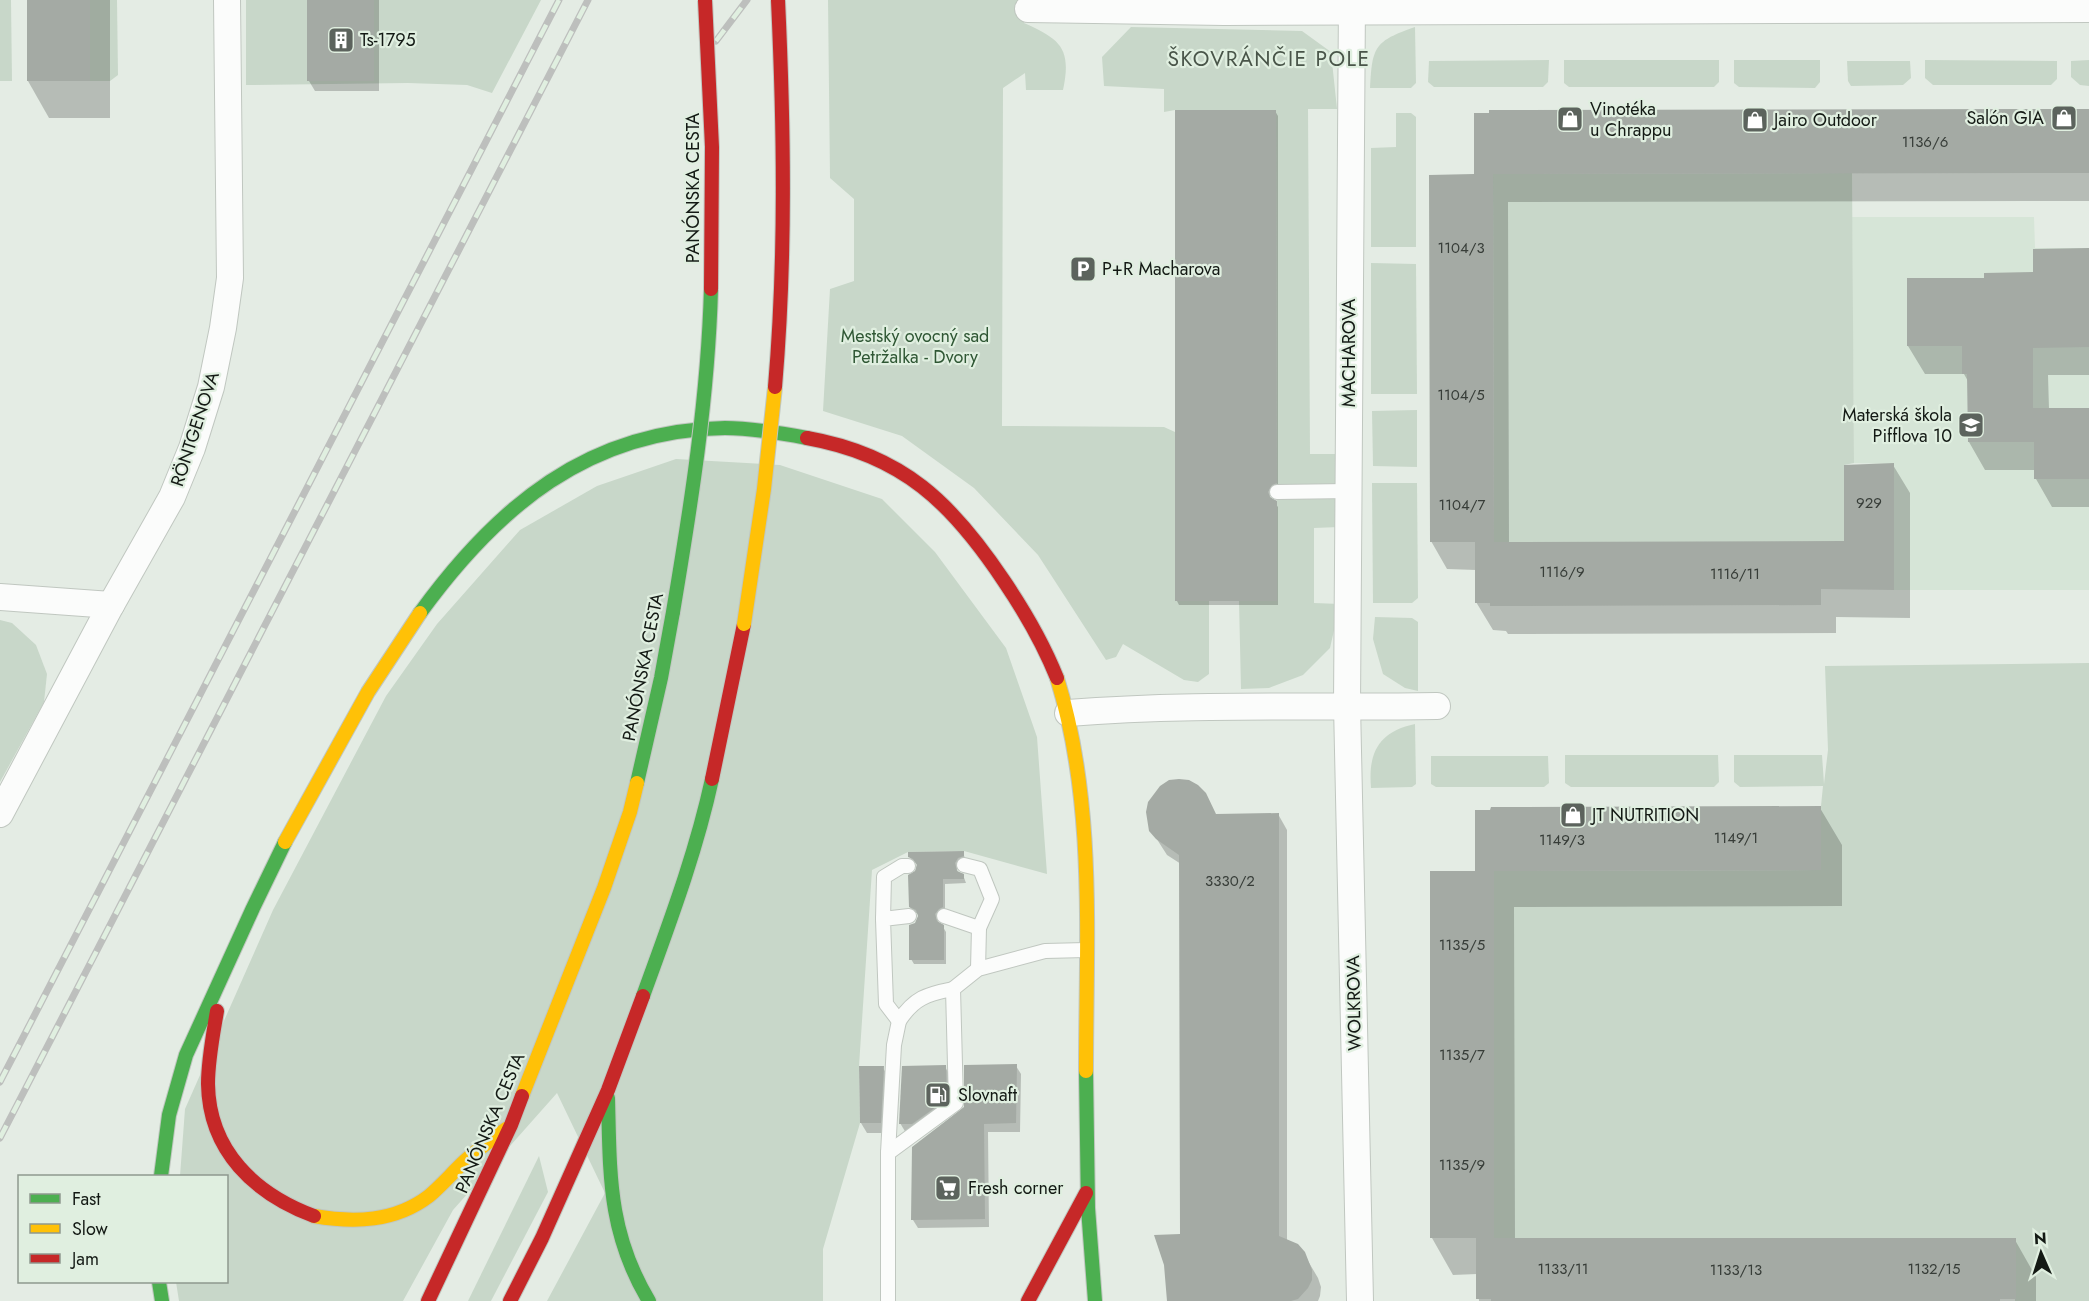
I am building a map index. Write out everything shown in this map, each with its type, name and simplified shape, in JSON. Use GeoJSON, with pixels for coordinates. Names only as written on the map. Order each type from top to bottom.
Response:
{"type":"FeatureCollection","features":[{"type":"Feature","properties":{"kind":"street","name":"RÖNTGENOVA"},"geometry":{"type":"LineString","coordinates":[[0,814],[178,483],[198,429],[220,348],[230,279],[227,0]]}},
{"type":"Feature","properties":{"kind":"street","name":"PANÓNSKA CESTA"},"geometry":{"type":"LineString","coordinates":[[428,1301],[511,1125],[604,888],[630,812],[661,678],[698,451],[705,393],[712,265],[711,141],[705,0]]}},
{"type":"Feature","properties":{"kind":"street"},"geometry":{"type":"LineString","coordinates":[[510,1301],[542,1238],[608,1090],[674,910],[702,825],[744,624],[768,461],[781,297],[783,124],[778,0]]}},
{"type":"Feature","properties":{"kind":"street"},"geometry":{"type":"LineString","coordinates":[[1028,9],[1225,12],[1352,5],[2089,9]]}},
{"type":"Feature","properties":{"kind":"street","name":"MACHAROVA"},"geometry":{"type":"LineString","coordinates":[[1347,705],[1352,5]]}},
{"type":"Feature","properties":{"kind":"street"},"geometry":{"type":"LineString","coordinates":[[161,1175],[166,1130],[185,1056],[261,889],[359,705],[413,619],[470,549],[519,503],[557,475],[631,443],[674,433],[725,428],[809,438],[862,455],[922,486],[945,506],[989,559],[1032,624],[1043,645],[1068,713],[1081,780],[1085,843],[1087,1192],[1091,1272],[1095,1301]]}},
{"type":"Feature","properties":{"kind":"street"},"geometry":{"type":"LineString","coordinates":[[0,597],[111,605]]}},
{"type":"Feature","properties":{"kind":"street"},"geometry":{"type":"LineString","coordinates":[[1068,713],[1109,710],[1347,705],[1437,706]]}},
{"type":"Feature","properties":{"kind":"street","name":"WOLKROVA"},"geometry":{"type":"LineString","coordinates":[[1347,705],[1360,1301]]}},
{"type":"Feature","properties":{"kind":"street"},"geometry":{"type":"LineString","coordinates":[[222,976],[211,1050],[210,1110],[217,1131],[235,1162],[256,1186],[282,1203],[303,1213],[337,1221],[358,1221],[402,1212],[420,1203],[440,1188],[460,1165],[511,1125]]}},
{"type":"Feature","properties":{"kind":"street"},"geometry":{"type":"LineString","coordinates":[[608,1090],[610,1167],[615,1215],[627,1262],[638,1285],[650,1301]]}},
{"type":"Feature","properties":{"kind":"street"},"geometry":{"type":"LineString","coordinates":[[1028,1301],[1087,1192]]}},
{"type":"Feature","properties":{"kind":"street"},"geometry":{"type":"LineString","coordinates":[[159,1283],[162,1301]]}},
{"type":"Feature","properties":{"kind":"lane"},"geometry":{"type":"LineString","coordinates":[[1276,492],[1348,491]]}},
{"type":"Feature","properties":{"kind":"lane"},"geometry":{"type":"LineString","coordinates":[[964,865],[980,869],[992,899],[978,928],[978,969]]}},
{"type":"Feature","properties":{"kind":"lane"},"geometry":{"type":"LineString","coordinates":[[899,1021],[886,1004],[884,877],[902,866],[908,866]]}},
{"type":"Feature","properties":{"kind":"lane"},"geometry":{"type":"LineString","coordinates":[[883,918],[909,916]]}},
{"type":"Feature","properties":{"kind":"lane"},"geometry":{"type":"LineString","coordinates":[[944,916],[978,928]]}},
{"type":"Feature","properties":{"kind":"lane"},"geometry":{"type":"LineString","coordinates":[[888,1301],[888,1153],[894,1046],[899,1021],[915,1002],[930,994],[953,989],[978,969],[1045,951],[1086,950]]}},
{"type":"Feature","properties":{"kind":"lane"},"geometry":{"type":"LineString","coordinates":[[888,1153],[956,1103],[953,989]]}},
{"type":"Feature","properties":{"kind":"shaded area","name":"Materská škola Pifflova 10"},"geometry":{"type":"Polygon","coordinates":[[[1852,217],[2034,217],[2035,248],[2089,248],[2089,590],[1894,590],[1894,464],[1854,463],[1852,217]]]}},
{"type":"Feature","properties":{"kind":"green space"},"geometry":{"type":"Polygon","coordinates":[[[0,0],[11,0],[12,81],[0,81],[0,0]]]}},
{"type":"Feature","properties":{"kind":"green space"},"geometry":{"type":"Polygon","coordinates":[[[90,0],[117,0],[118,75],[110,81],[90,81],[90,0]]]}},
{"type":"Feature","properties":{"kind":"green space"},"geometry":{"type":"Polygon","coordinates":[[[246,0],[541,0],[492,93],[467,85],[408,83],[246,85],[246,0]]]}},
{"type":"Feature","properties":{"kind":"green space","name":"Mestský ovocný sad Petržalka - Dvory"},"geometry":{"type":"Polygon","coordinates":[[[828,0],[1023,0],[1024,23],[1047,34],[1060,47],[1066,64],[1063,90],[1026,90],[1025,73],[1003,88],[1002,426],[1164,427],[1175,432],[1209,601],[1209,674],[1198,682],[1184,680],[1123,644],[1116,657],[1106,660],[1038,555],[974,488],[902,436],[823,411],[830,289],[854,281],[854,199],[830,178],[828,0]]]}},
{"type":"Feature","properties":{"kind":"green space"},"geometry":{"type":"Polygon","coordinates":[[[1131,27],[1302,31],[1331,52],[1337,109],[1308,109],[1310,454],[1339,454],[1339,527],[1314,528],[1314,603],[1340,604],[1330,648],[1303,675],[1269,688],[1241,689],[1239,601],[1277,600],[1276,110],[1175,110],[1164,112],[1164,89],[1104,86],[1102,57],[1131,27]]]}},
{"type":"Feature","properties":{"kind":"green space"},"geometry":{"type":"Polygon","coordinates":[[[1415,27],[1416,83],[1411,88],[1370,88],[1372,63],[1378,47],[1391,37],[1415,27]]]}},
{"type":"Feature","properties":{"kind":"green space"},"geometry":{"type":"Polygon","coordinates":[[[1549,60],[1548,82],[1543,87],[1434,87],[1428,82],[1429,61],[1549,60]]]}},
{"type":"Feature","properties":{"kind":"green space"},"geometry":{"type":"Polygon","coordinates":[[[1564,60],[1719,60],[1719,82],[1714,87],[1569,87],[1564,83],[1564,60]]]}},
{"type":"Feature","properties":{"kind":"green space"},"geometry":{"type":"Polygon","coordinates":[[[1734,60],[1820,60],[1820,82],[1815,88],[1739,87],[1734,83],[1734,60]]]}},
{"type":"Feature","properties":{"kind":"green space"},"geometry":{"type":"Polygon","coordinates":[[[1925,60],[2057,61],[2057,79],[2051,85],[1933,85],[1925,78],[1925,60]]]}},
{"type":"Feature","properties":{"kind":"green space"},"geometry":{"type":"Polygon","coordinates":[[[2089,60],[2089,86],[2080,85],[2071,77],[2071,61],[2089,60]]]}},
{"type":"Feature","properties":{"kind":"green space"},"geometry":{"type":"Polygon","coordinates":[[[1847,61],[1910,61],[1911,78],[1903,85],[1851,86],[1848,81],[1847,61]]]}},
{"type":"Feature","properties":{"kind":"green space"},"geometry":{"type":"Polygon","coordinates":[[[1396,113],[1411,113],[1416,117],[1416,247],[1371,247],[1371,148],[1396,147],[1396,113]]]}},
{"type":"Feature","properties":{"kind":"green space"},"geometry":{"type":"Polygon","coordinates":[[[1852,173],[1854,463],[1844,465],[1844,542],[1494,542],[1493,174],[1852,173]]]}},
{"type":"Feature","properties":{"kind":"green space"},"geometry":{"type":"Polygon","coordinates":[[[1371,263],[1416,264],[1417,394],[1371,394],[1371,263]]]}},
{"type":"Feature","properties":{"kind":"green space"},"geometry":{"type":"Polygon","coordinates":[[[1417,410],[1417,467],[1373,466],[1372,411],[1417,410]]]}},
{"type":"Feature","properties":{"kind":"green space"},"geometry":{"type":"Polygon","coordinates":[[[676,459],[780,465],[882,499],[935,552],[1006,648],[1037,737],[1047,874],[964,851],[908,852],[872,870],[859,1066],[860,1123],[823,1249],[823,1301],[547,1301],[605,1193],[557,1093],[453,1210],[403,1301],[179,1301],[176,1283],[228,1283],[228,1175],[180,1175],[185,1109],[273,910],[386,696],[437,624],[520,530],[597,486],[676,459]]]}},
{"type":"Feature","properties":{"kind":"green space"},"geometry":{"type":"Polygon","coordinates":[[[1372,483],[1417,483],[1418,598],[1412,603],[1373,603],[1372,483]]]}},
{"type":"Feature","properties":{"kind":"green space"},"geometry":{"type":"Polygon","coordinates":[[[1375,617],[1412,618],[1418,622],[1418,691],[1405,688],[1383,674],[1373,639],[1375,617]]]}},
{"type":"Feature","properties":{"kind":"green space"},"geometry":{"type":"Polygon","coordinates":[[[0,620],[12,623],[36,645],[47,674],[44,702],[0,782],[0,620]]]}},
{"type":"Feature","properties":{"kind":"green space"},"geometry":{"type":"Polygon","coordinates":[[[2089,663],[2089,1301],[2015,1301],[2016,1239],[1494,1238],[1494,871],[1821,870],[1823,786],[1740,787],[1734,782],[1734,755],[1822,755],[1824,784],[1828,750],[1825,666],[2089,663]]]}},
{"type":"Feature","properties":{"kind":"green space"},"geometry":{"type":"Polygon","coordinates":[[[1415,724],[1416,784],[1412,787],[1371,788],[1371,764],[1378,746],[1392,732],[1415,724]]]}},
{"type":"Feature","properties":{"kind":"green space"},"geometry":{"type":"Polygon","coordinates":[[[1565,755],[1718,755],[1719,782],[1714,787],[1571,787],[1565,783],[1565,755]]]}},
{"type":"Feature","properties":{"kind":"green space"},"geometry":{"type":"Polygon","coordinates":[[[1431,756],[1548,756],[1549,783],[1544,787],[1436,787],[1431,784],[1431,756]]]}},
{"type":"Feature","properties":{"kind":"green space"},"geometry":{"type":"Polygon","coordinates":[[[539,1156],[548,1192],[491,1301],[468,1301],[539,1156]]]}},
{"type":"Feature","properties":{"kind":"building"},"geometry":{"type":"Polygon","coordinates":[[[27,0],[90,0],[90,81],[27,81],[27,0]]]}},
{"type":"Feature","properties":{"kind":"building","name":"Ts-1795"},"geometry":{"type":"Polygon","coordinates":[[[307,0],[374,0],[374,81],[307,81],[307,0]]]}},
{"type":"Feature","properties":{"kind":"building"},"geometry":{"type":"Polygon","coordinates":[[[2089,109],[2089,173],[1493,174],[1494,542],[1844,541],[1844,465],[1894,463],[1894,590],[1821,589],[1821,605],[1490,606],[1490,603],[1475,603],[1475,542],[1430,542],[1429,175],[1474,174],[1474,113],[1489,113],[1489,110],[2089,109]]]}},
{"type":"Feature","properties":{"kind":"building"},"geometry":{"type":"Polygon","coordinates":[[[1175,110],[1276,110],[1277,483],[1272,485],[1268,492],[1270,497],[1277,501],[1277,601],[1175,601],[1175,110]]]}},
{"type":"Feature","properties":{"kind":"building"},"geometry":{"type":"Polygon","coordinates":[[[2089,248],[2089,347],[2033,348],[2033,408],[2089,408],[2089,479],[2034,479],[2034,442],[1968,442],[1967,374],[1962,374],[1962,346],[1907,346],[1907,278],[1984,278],[1984,273],[2033,272],[2033,249],[2089,248]]]}},
{"type":"Feature","properties":{"kind":"building"},"geometry":{"type":"Polygon","coordinates":[[[1169,780],[1189,780],[1198,785],[1206,793],[1216,814],[1279,813],[1279,1236],[1298,1244],[1305,1252],[1312,1270],[1312,1280],[1308,1288],[1298,1299],[1291,1301],[1167,1301],[1164,1265],[1154,1235],[1180,1234],[1179,855],[1156,839],[1149,831],[1146,812],[1148,802],[1160,786],[1169,780]]]}},
{"type":"Feature","properties":{"kind":"building"},"geometry":{"type":"Polygon","coordinates":[[[1821,806],[1821,870],[1494,871],[1494,1238],[1430,1238],[1430,871],[1475,871],[1475,810],[1490,810],[1491,807],[1821,806]]]}},
{"type":"Feature","properties":{"kind":"building"},"geometry":{"type":"Polygon","coordinates":[[[964,851],[964,856],[958,858],[955,863],[957,871],[964,874],[964,879],[943,879],[943,907],[935,914],[937,921],[944,925],[944,960],[909,960],[909,925],[915,923],[918,916],[916,910],[909,907],[908,875],[915,871],[917,865],[913,859],[908,857],[908,852],[964,851]]]}},
{"type":"Feature","properties":{"kind":"building"},"geometry":{"type":"Polygon","coordinates":[[[1017,1064],[1016,1123],[984,1124],[985,1219],[911,1220],[912,1147],[964,1107],[964,1065],[1017,1064]]]}},
{"type":"Feature","properties":{"kind":"building"},"geometry":{"type":"Polygon","coordinates":[[[946,1065],[947,1099],[912,1124],[899,1124],[902,1066],[946,1065]]]}},
{"type":"Feature","properties":{"kind":"building"},"geometry":{"type":"Polygon","coordinates":[[[859,1066],[884,1066],[881,1123],[860,1123],[859,1066]]]}},
{"type":"Feature","properties":{"kind":"building"},"geometry":{"type":"Polygon","coordinates":[[[1476,1238],[2016,1238],[2016,1299],[2000,1299],[2000,1301],[1491,1301],[1491,1299],[1476,1299],[1476,1238]]]}},
{"type":"Feature","properties":{"kind":"railway"},"geometry":{"type":"LineString","coordinates":[[0,1082],[559,0]]}},
{"type":"Feature","properties":{"kind":"railway"},"geometry":{"type":"LineString","coordinates":[[0,1138],[588,0]]}},
{"type":"Feature","properties":{"kind":"railway"},"geometry":{"type":"LineString","coordinates":[[716,41],[747,0]]}},
{"type":"Feature","properties":{"kind":"traffic: fast"},"geometry":{"type":"LineString","coordinates":[[673,612],[702,411],[711,289]]}},
{"type":"Feature","properties":{"kind":"traffic: fast"},"geometry":{"type":"LineString","coordinates":[[420,613],[481,540],[514,508],[550,482],[589,459],[630,443],[676,432],[735,428],[807,438]]}},
{"type":"Feature","properties":{"kind":"traffic: fast"},"geometry":{"type":"LineString","coordinates":[[637,783],[661,678],[673,612]]}},
{"type":"Feature","properties":{"kind":"traffic: fast"},"geometry":{"type":"LineString","coordinates":[[643,996],[690,861],[712,779]]}},
{"type":"Feature","properties":{"kind":"traffic: fast"},"geometry":{"type":"LineString","coordinates":[[161,1175],[169,1115],[186,1055],[285,842]]}},
{"type":"Feature","properties":{"kind":"traffic: fast"},"geometry":{"type":"LineString","coordinates":[[1086,1071],[1088,1208],[1095,1301]]}},
{"type":"Feature","properties":{"kind":"traffic: fast"},"geometry":{"type":"LineString","coordinates":[[608,1098],[609,1153],[614,1203],[626,1251],[649,1301]]}},
{"type":"Feature","properties":{"kind":"traffic: fast"},"geometry":{"type":"LineString","coordinates":[[159,1283],[162,1301]]}},
{"type":"Feature","properties":{"kind":"traffic: slow"},"geometry":{"type":"LineString","coordinates":[[744,624],[764,489],[775,387]]}},
{"type":"Feature","properties":{"kind":"traffic: slow"},"geometry":{"type":"LineString","coordinates":[[285,842],[368,692],[420,613]]}},
{"type":"Feature","properties":{"kind":"traffic: slow"},"geometry":{"type":"LineString","coordinates":[[1057,678],[1078,774],[1083,823],[1087,922],[1086,1071]]}},
{"type":"Feature","properties":{"kind":"traffic: slow"},"geometry":{"type":"LineString","coordinates":[[522,1096],[604,888],[630,812],[637,783]]}},
{"type":"Feature","properties":{"kind":"traffic: slow"},"geometry":{"type":"LineString","coordinates":[[314,1216],[359,1220],[388,1216],[416,1205],[429,1196],[471,1156],[506,1129]]}},
{"type":"Feature","properties":{"kind":"traffic: jam"},"geometry":{"type":"LineString","coordinates":[[705,0],[712,147],[711,289]]}},
{"type":"Feature","properties":{"kind":"traffic: jam"},"geometry":{"type":"LineString","coordinates":[[775,387],[779,339],[783,194],[778,0]]}},
{"type":"Feature","properties":{"kind":"traffic: jam"},"geometry":{"type":"LineString","coordinates":[[807,438],[841,446],[898,470],[944,506],[985,553],[1012,593],[1040,640],[1057,678]]}},
{"type":"Feature","properties":{"kind":"traffic: jam"},"geometry":{"type":"LineString","coordinates":[[712,779],[744,624]]}},
{"type":"Feature","properties":{"kind":"traffic: jam"},"geometry":{"type":"LineString","coordinates":[[510,1301],[542,1238],[608,1090],[643,996]]}},
{"type":"Feature","properties":{"kind":"traffic: jam"},"geometry":{"type":"LineString","coordinates":[[217,1011],[208,1084],[210,1108],[217,1130],[226,1149],[239,1167],[255,1182],[273,1196],[314,1216]]}},
{"type":"Feature","properties":{"kind":"traffic: jam"},"geometry":{"type":"LineString","coordinates":[[428,1301],[511,1125],[522,1096]]}},
{"type":"Feature","properties":{"kind":"traffic: jam"},"geometry":{"type":"LineString","coordinates":[[1028,1301],[1086,1193]]}},
{"type":"Feature","properties":{"kind":"place","name":"Ts-1795"},"geometry":{"type":"Point","coordinates":[341,40]}},
{"type":"Feature","properties":{"kind":"place","name":"Salón GIA"},"geometry":{"type":"Point","coordinates":[2064,118]}},
{"type":"Feature","properties":{"kind":"place","name":"Vinotéka u Chrappu"},"geometry":{"type":"Point","coordinates":[1570,119]}},
{"type":"Feature","properties":{"kind":"place","name":"Jairo Outdoor"},"geometry":{"type":"Point","coordinates":[1755,120]}},
{"type":"Feature","properties":{"kind":"place","name":"P+R Macharova"},"geometry":{"type":"Point","coordinates":[1083,269]}},
{"type":"Feature","properties":{"kind":"place","name":"Materská škola Pifflova 10"},"geometry":{"type":"Point","coordinates":[1971,425]}},
{"type":"Feature","properties":{"kind":"place","name":"JT NUTRITION"},"geometry":{"type":"Point","coordinates":[1573,815]}},
{"type":"Feature","properties":{"kind":"place","name":"Slovnaft"},"geometry":{"type":"Point","coordinates":[938,1095]}},
{"type":"Feature","properties":{"kind":"place","name":"Fresh corner"},"geometry":{"type":"Point","coordinates":[948,1188]}},
{"type":"Feature","properties":{"kind":"district","name":"ŠKOVRÁNČIE POLE"},"geometry":{"type":"Point","coordinates":[1269,59]}}]}
